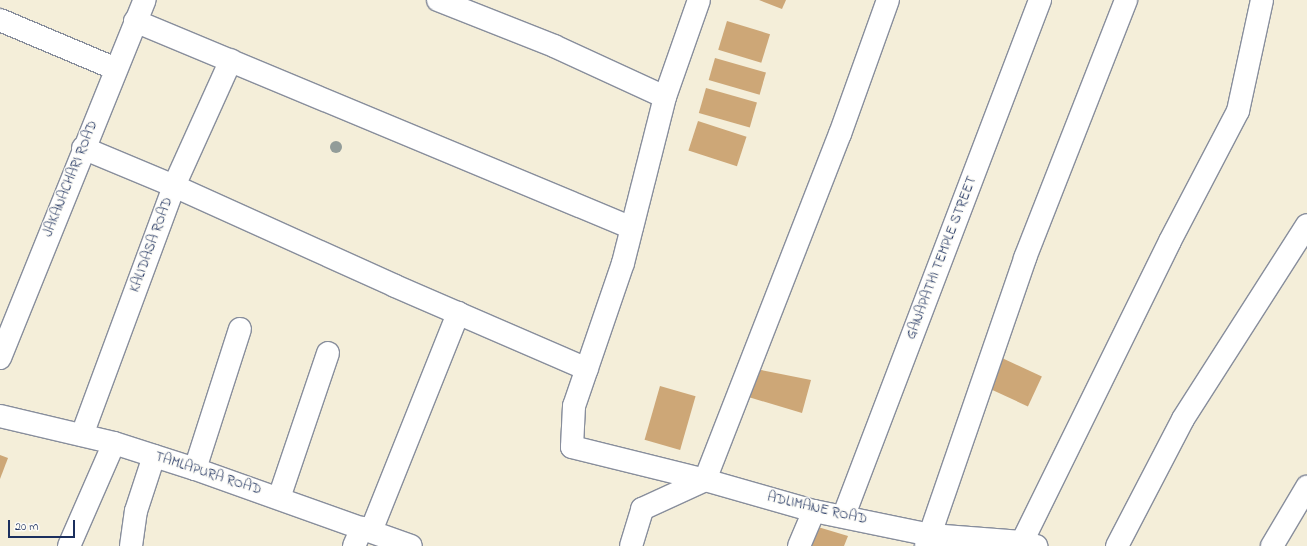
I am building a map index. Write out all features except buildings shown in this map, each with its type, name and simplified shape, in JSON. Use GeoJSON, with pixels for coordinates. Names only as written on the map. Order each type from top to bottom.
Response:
{"type":"FeatureCollection","features":[{"type":"Feature","properties":{"kind":"street","name":"JAKANACHARI ROAD"},"geometry":{"type":"LineString","coordinates":[[0,358],[83,148],[145,0]]}},
{"type":"Feature","properties":{"kind":"street"},"geometry":{"type":"LineString","coordinates":[[438,0],[554,46],[665,97]]}},
{"type":"Feature","properties":{"kind":"street"},"geometry":{"type":"LineString","coordinates":[[83,148],[174,186],[587,369],[632,228],[665,97],[698,0]]}},
{"type":"Feature","properties":{"kind":"street"},"geometry":{"type":"LineString","coordinates":[[632,546],[642,509],[705,480],[840,134],[888,0]]}},
{"type":"Feature","properties":{"kind":"street","name":"GANAPATHI TEMPLE STREET"},"geometry":{"type":"LineString","coordinates":[[844,515],[1040,0]]}},
{"type":"Feature","properties":{"kind":"street"},"geometry":{"type":"LineString","coordinates":[[929,540],[1025,258],[1126,0]]}},
{"type":"Feature","properties":{"kind":"street"},"geometry":{"type":"LineString","coordinates":[[1029,544],[1170,241],[1238,111],[1262,0]]}},
{"type":"Feature","properties":{"kind":"street"},"geometry":{"type":"LineString","coordinates":[[0,20],[116,69]]}},
{"type":"Feature","properties":{"kind":"street"},"geometry":{"type":"LineString","coordinates":[[135,21],[632,228]]}},
{"type":"Feature","properties":{"kind":"street","name":"KALIDASA ROAD"},"geometry":{"type":"LineString","coordinates":[[82,435],[174,186],[231,60]]}},
{"type":"Feature","properties":{"kind":"street"},"geometry":{"type":"LineString","coordinates":[[1117,546],[1183,419],[1307,225]]}},
{"type":"Feature","properties":{"kind":"street"},"geometry":{"type":"LineString","coordinates":[[362,535],[458,313]]}},
{"type":"Feature","properties":{"kind":"street"},"geometry":{"type":"LineString","coordinates":[[196,469],[240,328]]}},
{"type":"Feature","properties":{"kind":"street"},"geometry":{"type":"LineString","coordinates":[[279,498],[328,352]]}},
{"type":"Feature","properties":{"kind":"street","name":"ADLIMANE ROAD"},"geometry":{"type":"LineString","coordinates":[[587,369],[574,406],[572,447],[705,480],[814,511],[844,515],[929,540],[1029,544]]}},
{"type":"Feature","properties":{"kind":"street","name":"TAMLAPURA ROAD"},"geometry":{"type":"LineString","coordinates":[[0,416],[114,443],[196,469],[279,498],[362,535],[411,546]]}},
{"type":"Feature","properties":{"kind":"street"},"geometry":{"type":"LineString","coordinates":[[69,546],[114,443]]}},
{"type":"Feature","properties":{"kind":"street"},"geometry":{"type":"LineString","coordinates":[[131,546],[136,511],[154,456]]}},
{"type":"Feature","properties":{"kind":"street"},"geometry":{"type":"LineString","coordinates":[[1272,546],[1307,487]]}},
{"type":"Feature","properties":{"kind":"street"},"geometry":{"type":"LineString","coordinates":[[799,546],[814,511]]}}]}
